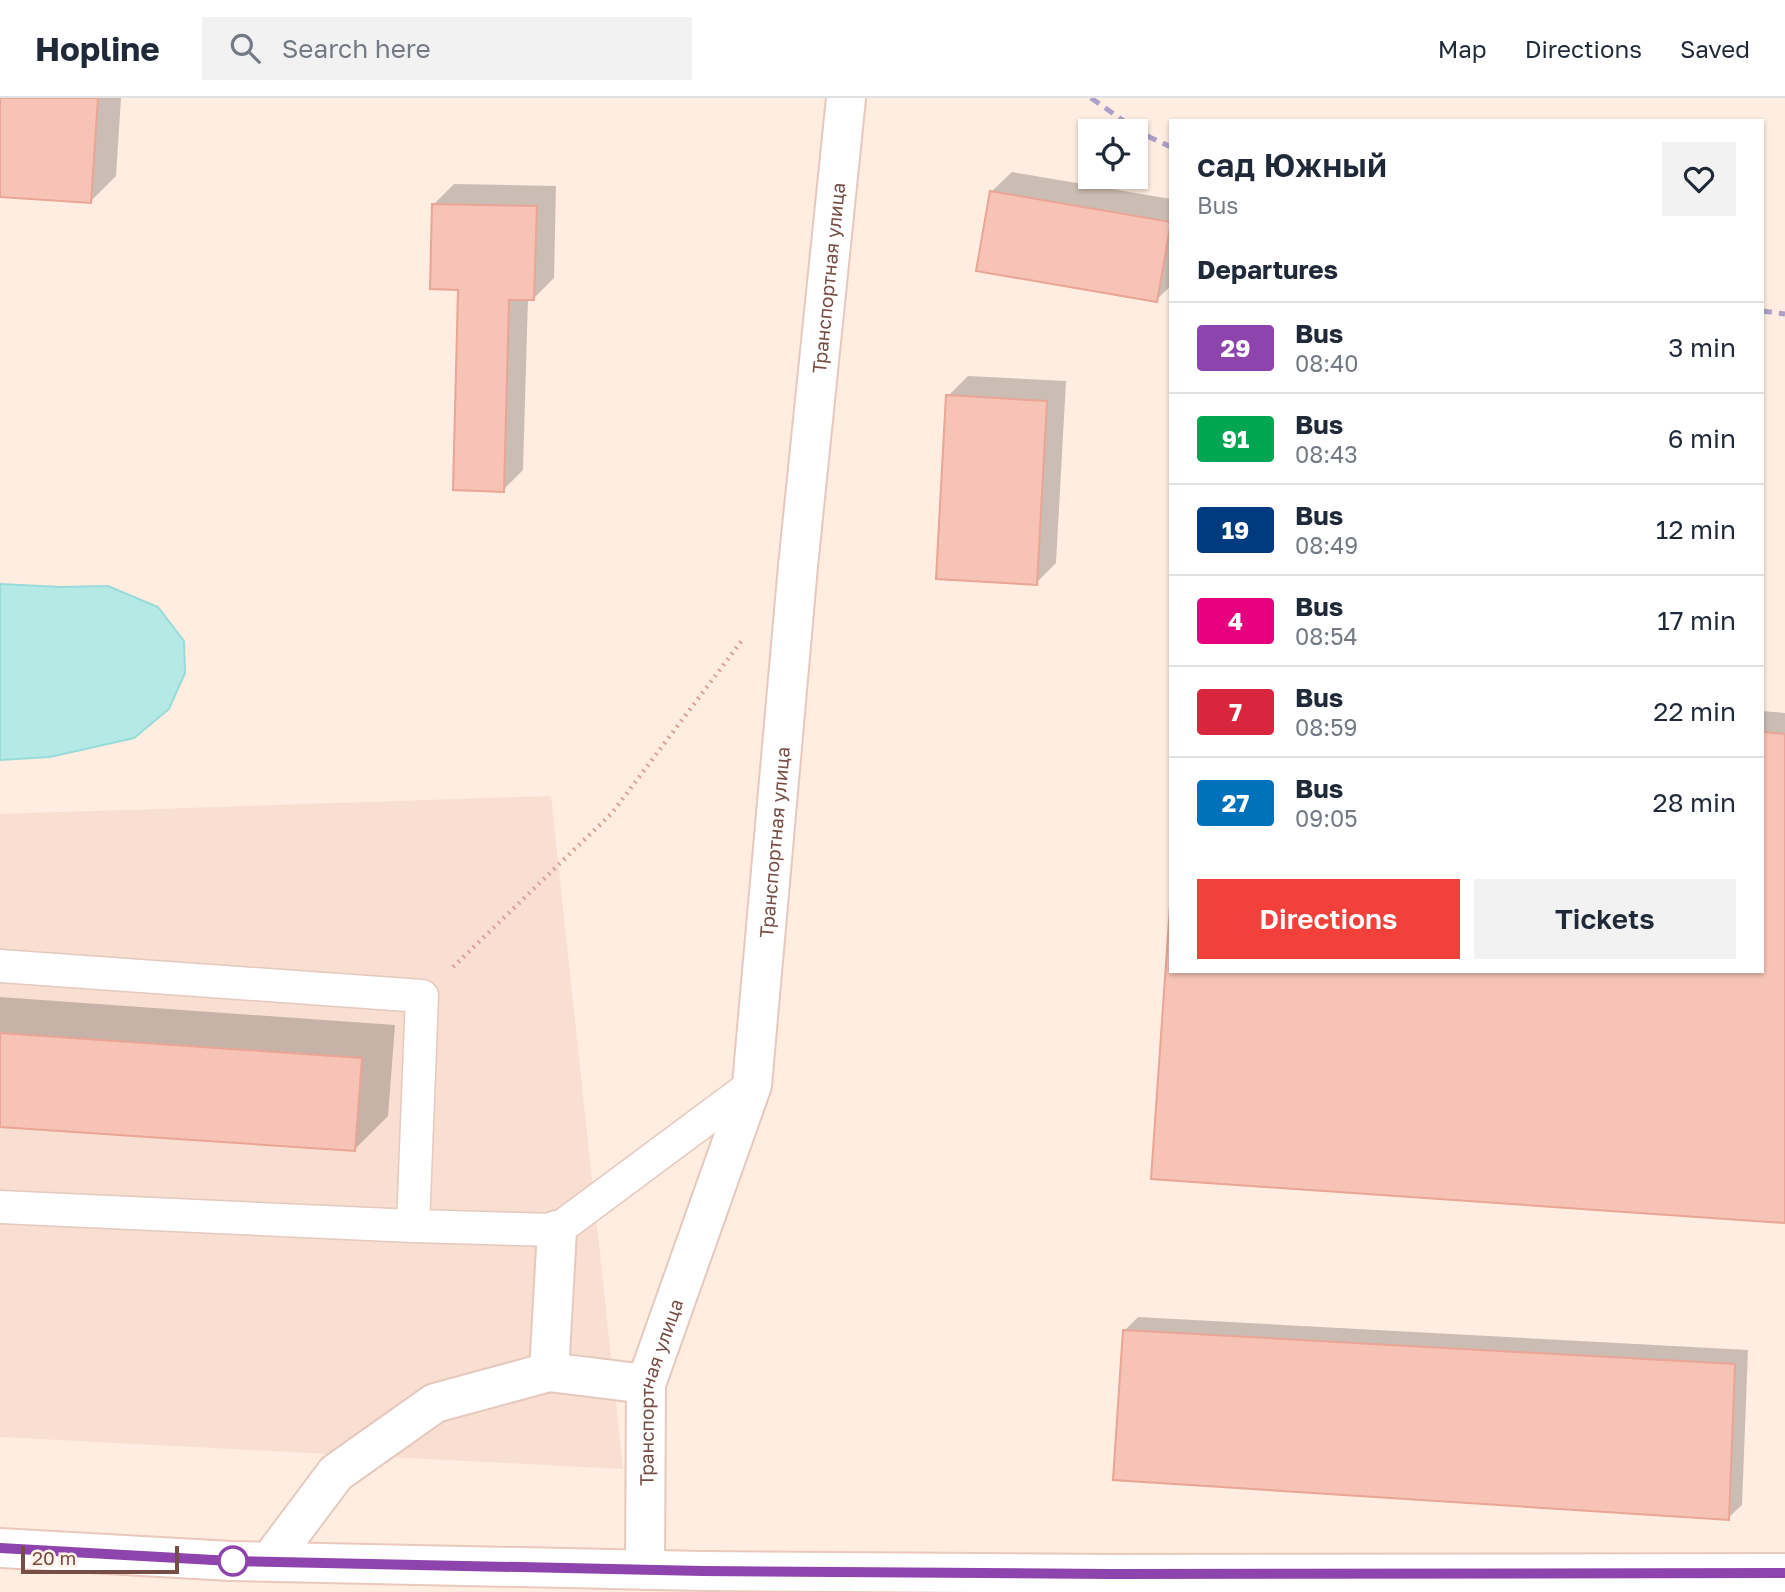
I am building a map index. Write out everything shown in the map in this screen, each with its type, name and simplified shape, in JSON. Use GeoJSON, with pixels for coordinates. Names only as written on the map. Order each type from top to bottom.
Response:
{"type":"FeatureCollection","features":[{"type":"Feature","properties":{"kind":"street","name":"Транспортная улица"},"geometry":{"type":"LineString","coordinates":[[645,1570],[646,1384],[752,1085],[798,566],[846,98]]}},
{"type":"Feature","properties":{"kind":"street"},"geometry":{"type":"LineString","coordinates":[[549,1372],[557,1230]]}},
{"type":"Feature","properties":{"kind":"street"},"geometry":{"type":"LineString","coordinates":[[270,1561],[336,1473],[435,1403],[549,1372],[646,1384]]}},
{"type":"Feature","properties":{"kind":"street"},"geometry":{"type":"LineString","coordinates":[[0,1548],[601,1581],[645,1570],[1111,1574],[1785,1573]]}},
{"type":"Feature","properties":{"kind":"lane"},"geometry":{"type":"LineString","coordinates":[[0,966],[422,996],[413,1226]]}},
{"type":"Feature","properties":{"kind":"lane"},"geometry":{"type":"LineString","coordinates":[[0,1207],[557,1230],[752,1085]]}},
{"type":"Feature","properties":{"kind":"path"},"geometry":{"type":"LineString","coordinates":[[422,996],[612,813],[750,630]]}},
{"type":"Feature","properties":{"kind":"shaded area"},"geometry":{"type":"Polygon","coordinates":[[[551,796],[623,1469],[0,1437],[0,814],[551,796]]]}},
{"type":"Feature","properties":{"kind":"water"},"geometry":{"type":"Polygon","coordinates":[[[0,584],[108,586],[158,607],[184,641],[185,673],[169,709],[134,738],[50,757],[0,760],[0,584]]]}},
{"type":"Feature","properties":{"kind":"building"},"geometry":{"type":"Polygon","coordinates":[[[0,98],[98,98],[91,203],[0,197],[0,98]]]}},
{"type":"Feature","properties":{"kind":"building"},"geometry":{"type":"Polygon","coordinates":[[[990,191],[1169,222],[1157,302],[976,271],[990,191]]]}},
{"type":"Feature","properties":{"kind":"building"},"geometry":{"type":"Polygon","coordinates":[[[432,204],[537,206],[534,300],[509,300],[504,492],[453,490],[458,290],[430,289],[432,204]]]}},
{"type":"Feature","properties":{"kind":"building"},"geometry":{"type":"Polygon","coordinates":[[[946,395],[1047,401],[1037,585],[936,579],[946,395]]]}},
{"type":"Feature","properties":{"kind":"building"},"geometry":{"type":"Polygon","coordinates":[[[1764,732],[1785,734],[1785,1223],[1151,1179],[1169,921],[1169,973],[1764,973],[1764,732]]]}},
{"type":"Feature","properties":{"kind":"building"},"geometry":{"type":"Polygon","coordinates":[[[0,1033],[362,1058],[355,1151],[0,1127],[0,1033]]]}},
{"type":"Feature","properties":{"kind":"building"},"geometry":{"type":"Polygon","coordinates":[[[1123,1330],[1735,1364],[1729,1520],[1113,1480],[1123,1330]]]}},
{"type":"Feature","properties":{"kind":"railway"},"geometry":{"type":"LineString","coordinates":[[1091,98],[1141,133],[1169,146]]}},
{"type":"Feature","properties":{"kind":"railway"},"geometry":{"type":"LineString","coordinates":[[1764,311],[1785,314]]}},
{"type":"Feature","properties":{"kind":"bus line","name":"29"},"geometry":{"type":"LineString","coordinates":[[0,1548],[231,1561],[601,1570],[1111,1574],[1785,1573]]}}]}
